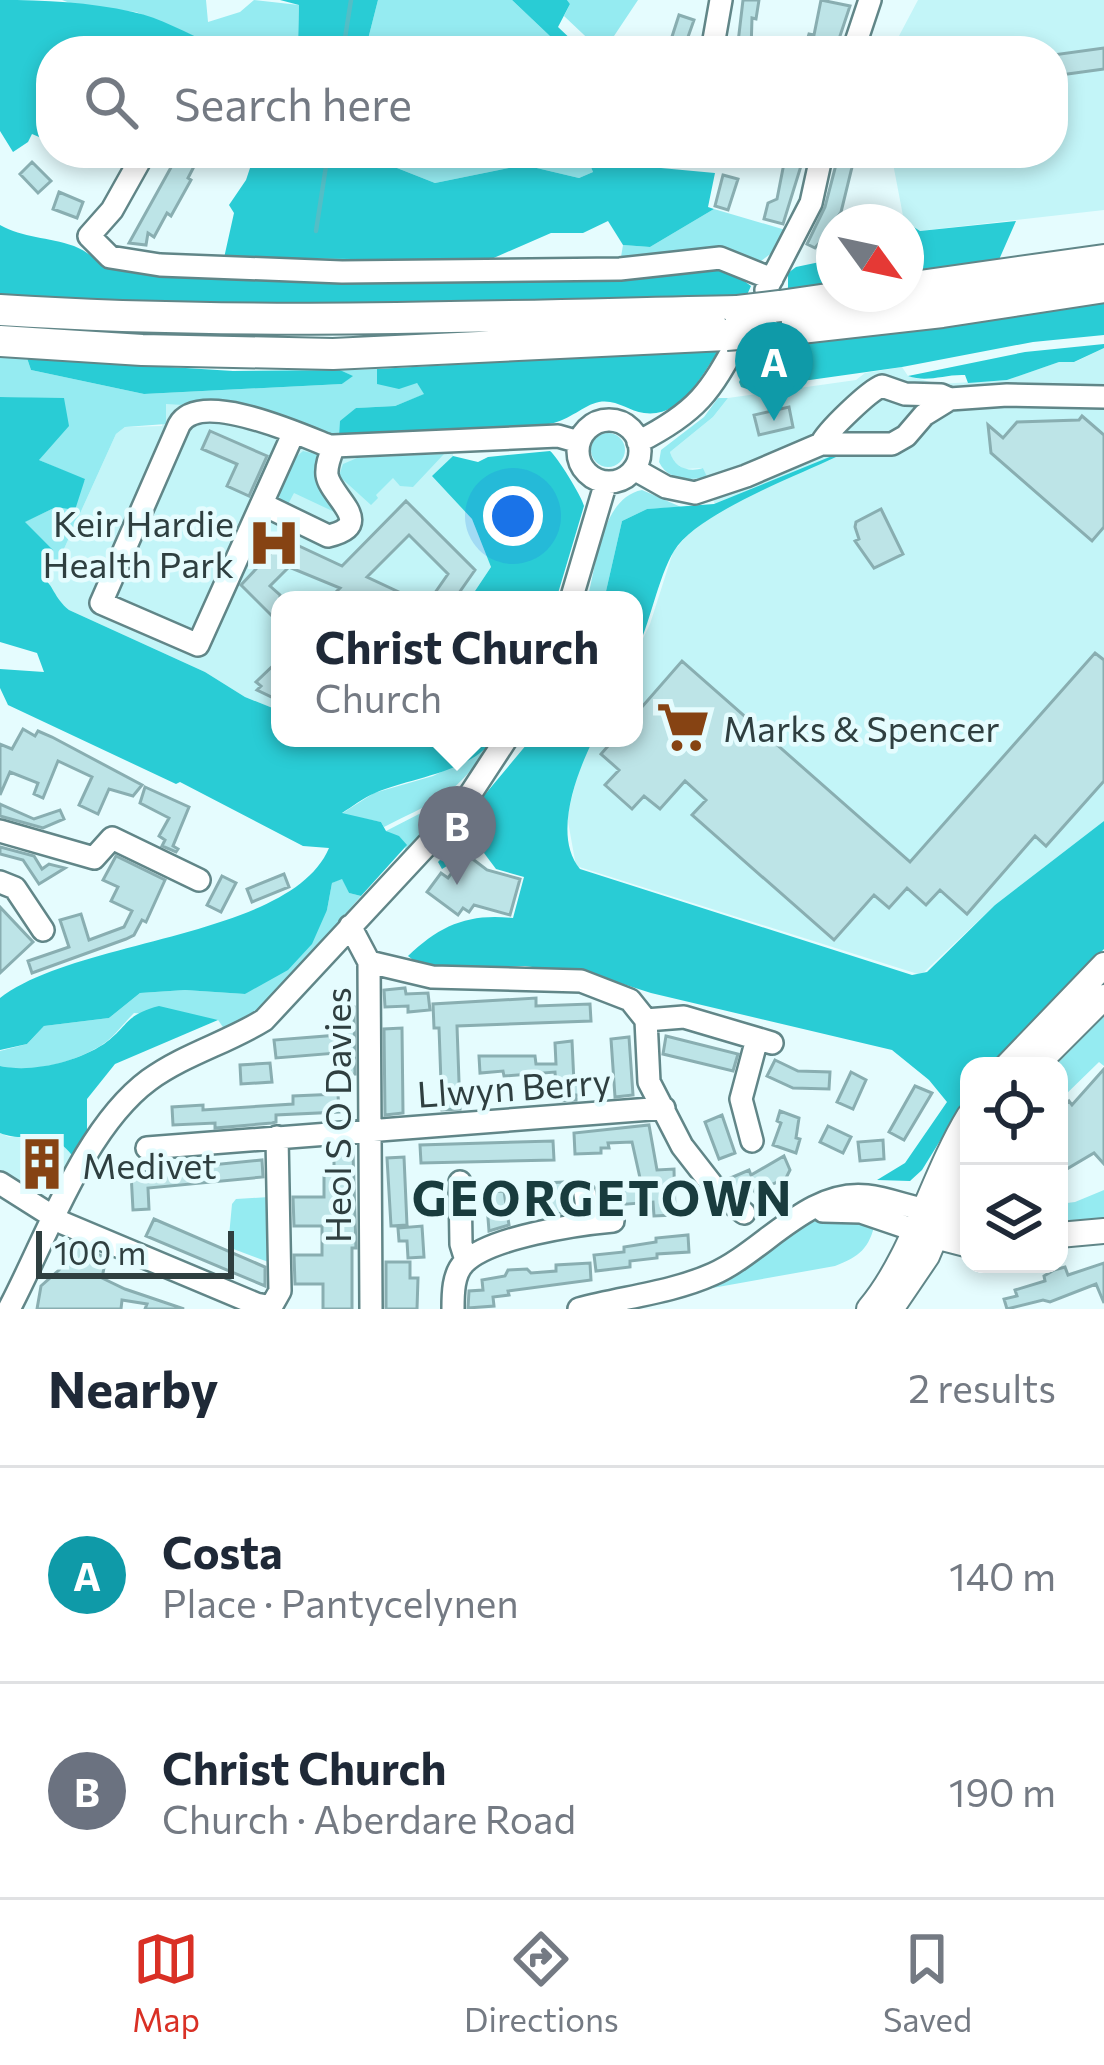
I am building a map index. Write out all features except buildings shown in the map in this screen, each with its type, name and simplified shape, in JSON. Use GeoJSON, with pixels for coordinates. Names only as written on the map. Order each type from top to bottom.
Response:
{"type":"FeatureCollection","features":[{"type":"Feature","properties":{"kind":"highway"},"geometry":{"type":"LineString","coordinates":[[924,285],[1104,260]]}},
{"type":"Feature","properties":{"kind":"highway"},"geometry":{"type":"LineString","coordinates":[[772,306],[942,312],[1104,287]]}},
{"type":"Feature","properties":{"kind":"highway"},"geometry":{"type":"LineString","coordinates":[[0,341],[334,354],[732,323],[772,306],[816,300]]}},
{"type":"Feature","properties":{"kind":"highway"},"geometry":{"type":"LineString","coordinates":[[0,310],[112,317],[732,323]]}},
{"type":"Feature","properties":{"kind":"main road"},"geometry":{"type":"LineString","coordinates":[[1016,1057],[1104,964]]}},
{"type":"Feature","properties":{"kind":"main road"},"geometry":{"type":"LineString","coordinates":[[1044,1057],[1104,997]]}},
{"type":"Feature","properties":{"kind":"main road"},"geometry":{"type":"LineString","coordinates":[[891,1309],[913,1280],[928,1223],[960,1140]]}},
{"type":"Feature","properties":{"kind":"main road"},"geometry":{"type":"LineString","coordinates":[[869,1309],[964,1165]]}},
{"type":"Feature","properties":{"kind":"main road"},"geometry":{"type":"LineString","coordinates":[[928,1223],[960,1224]]}},
{"type":"Feature","properties":{"kind":"main road"},"geometry":{"type":"LineString","coordinates":[[928,1223],[960,1240]]}},
{"type":"Feature","properties":{"kind":"main road"},"geometry":{"type":"LineString","coordinates":[[1068,1234],[1104,1231]]}},
{"type":"Feature","properties":{"kind":"street"},"geometry":{"type":"LineString","coordinates":[[715,36],[721,0]]}},
{"type":"Feature","properties":{"kind":"street"},"geometry":{"type":"LineString","coordinates":[[858,36],[870,0]]}},
{"type":"Feature","properties":{"kind":"street"},"geometry":{"type":"LineString","coordinates":[[135,168],[112,209],[89,236],[110,257],[202,268],[342,272],[620,269],[720,258],[772,306]]}},
{"type":"Feature","properties":{"kind":"street"},"geometry":{"type":"LineString","coordinates":[[638,442],[673,425],[701,400],[772,306],[811,203],[819,168]]}},
{"type":"Feature","properties":{"kind":"street"},"geometry":{"type":"LineString","coordinates":[[821,444],[825,434],[856,410],[870,390],[882,386],[950,399],[1007,395],[1103,398]]}},
{"type":"Feature","properties":{"kind":"street"},"geometry":{"type":"LineString","coordinates":[[905,394],[914,413],[913,424]]}},
{"type":"Feature","properties":{"kind":"street"},"geometry":{"type":"LineString","coordinates":[[634,469],[666,487],[695,493],[821,444],[899,441],[913,424],[950,399]]}},
{"type":"Feature","properties":{"kind":"street"},"geometry":{"type":"LineString","coordinates":[[856,410],[858,429],[872,443]]}},
{"type":"Feature","properties":{"kind":"street"},"geometry":{"type":"LineString","coordinates":[[294,432],[198,645],[100,603],[179,425],[193,412],[248,416],[294,432],[334,446],[559,436],[579,442]]}},
{"type":"Feature","properties":{"kind":"street"},"geometry":{"type":"LineString","coordinates":[[609,420],[627,426],[638,442],[639,456],[634,469],[622,479],[606,482],[583,468],[579,442],[590,426],[609,420]]}},
{"type":"Feature","properties":{"kind":"street"},"geometry":{"type":"LineString","coordinates":[[262,504],[328,536],[346,528],[349,509],[329,484],[327,473],[334,446]]}},
{"type":"Feature","properties":{"kind":"street"},"geometry":{"type":"LineString","coordinates":[[574,591],[606,482]]}},
{"type":"Feature","properties":{"kind":"street"},"geometry":{"type":"LineString","coordinates":[[9,1309],[92,1145],[130,1095],[182,1058],[239,1036],[265,1020],[469,796],[501,747]]}},
{"type":"Feature","properties":{"kind":"street"},"geometry":{"type":"LineString","coordinates":[[0,831],[94,858],[112,838],[199,880]]}},
{"type":"Feature","properties":{"kind":"street"},"geometry":{"type":"LineString","coordinates":[[0,882],[15,888],[43,930]]}},
{"type":"Feature","properties":{"kind":"street","name":"Heol S O Davies"},"geometry":{"type":"LineString","coordinates":[[350,926],[369,962],[371,1309]]}},
{"type":"Feature","properties":{"kind":"street"},"geometry":{"type":"LineString","coordinates":[[369,962],[432,977],[581,981],[630,1000],[646,1020],[649,1082],[682,1146],[730,1211]]}},
{"type":"Feature","properties":{"kind":"street"},"geometry":{"type":"LineString","coordinates":[[646,1020],[684,1017],[764,1041],[744,1077],[741,1099],[754,1114],[752,1141]]}},
{"type":"Feature","properties":{"kind":"street","name":"Llwyn Berry"},"geometry":{"type":"LineString","coordinates":[[147,1148],[664,1108]]}},
{"type":"Feature","properties":{"kind":"street"},"geometry":{"type":"LineString","coordinates":[[0,1183],[56,1218],[271,1307],[280,1291],[278,1137]]}},
{"type":"Feature","properties":{"kind":"street"},"geometry":{"type":"LineString","coordinates":[[459,1182],[466,1260]]}},
{"type":"Feature","properties":{"kind":"street"},"geometry":{"type":"LineString","coordinates":[[586,1194],[589,1223]]}},
{"type":"Feature","properties":{"kind":"street"},"geometry":{"type":"LineString","coordinates":[[578,1309],[709,1276],[748,1256],[824,1202],[854,1196],[928,1223]]}},
{"type":"Feature","properties":{"kind":"street"},"geometry":{"type":"LineString","coordinates":[[453,1309],[456,1275],[466,1260],[564,1225],[614,1221]]}},
{"type":"Feature","properties":{"kind":"shaded area"},"geometry":{"type":"Polygon","coordinates":[[[0,0],[67,2],[133,12],[195,36],[36,36],[36,136],[32,134],[13,152],[0,131],[0,0]]]}},
{"type":"Feature","properties":{"kind":"shaded area"},"geometry":{"type":"Polygon","coordinates":[[[62,0],[206,0],[208,22],[240,12],[254,0],[299,5],[298,36],[194,36],[136,12],[62,0]]]}},
{"type":"Feature","properties":{"kind":"shaded area"},"geometry":{"type":"Polygon","coordinates":[[[280,0],[378,0],[369,36],[298,36],[299,5],[280,0]]]}},
{"type":"Feature","properties":{"kind":"shaded area"},"geometry":{"type":"Polygon","coordinates":[[[378,0],[512,0],[550,36],[369,36],[378,0]]]}},
{"type":"Feature","properties":{"kind":"shaded area"},"geometry":{"type":"Polygon","coordinates":[[[512,0],[567,0],[570,4],[558,27],[568,36],[550,36],[512,0]]]}},
{"type":"Feature","properties":{"kind":"shaded area"},"geometry":{"type":"Polygon","coordinates":[[[567,0],[638,0],[614,36],[585,36],[564,16],[570,4],[567,0]]]}},
{"type":"Feature","properties":{"kind":"shaded area"},"geometry":{"type":"Polygon","coordinates":[[[918,0],[1104,0],[1104,210],[924,230],[924,204],[901,204],[894,168],[1068,168],[1068,36],[899,36],[918,0]]]}},
{"type":"Feature","properties":{"kind":"shaded area"},"geometry":{"type":"Polygon","coordinates":[[[250,168],[397,168],[435,183],[509,168],[537,168],[579,178],[593,172],[591,168],[715,173],[708,207],[714,209],[650,247],[623,245],[608,221],[583,233],[551,233],[489,260],[224,258],[234,213],[229,205],[250,168]]]}},
{"type":"Feature","properties":{"kind":"shaded area"},"geometry":{"type":"Polygon","coordinates":[[[397,168],[509,168],[435,183],[397,168]]]}},
{"type":"Feature","properties":{"kind":"shaded area"},"geometry":{"type":"Polygon","coordinates":[[[537,168],[591,168],[593,172],[579,178],[537,168]]]}},
{"type":"Feature","properties":{"kind":"shaded area"},"geometry":{"type":"Polygon","coordinates":[[[714,209],[789,231],[781,246],[761,261],[725,250],[702,249],[621,257],[623,245],[650,247],[714,209]]]}},
{"type":"Feature","properties":{"kind":"shaded area"},"geometry":{"type":"Polygon","coordinates":[[[1016,221],[998,262],[924,272],[924,231],[1016,221]]]}},
{"type":"Feature","properties":{"kind":"shaded area"},"geometry":{"type":"Polygon","coordinates":[[[0,225],[74,246],[115,268],[708,267],[728,269],[751,286],[746,297],[507,311],[0,300],[0,225]]]}},
{"type":"Feature","properties":{"kind":"shaded area"},"geometry":{"type":"Polygon","coordinates":[[[816,263],[816,287],[788,291],[788,273],[816,263]]]}},
{"type":"Feature","properties":{"kind":"shaded area"},"geometry":{"type":"Polygon","coordinates":[[[1104,300],[1104,335],[1033,342],[747,389],[739,382],[757,345],[1104,300]]]}},
{"type":"Feature","properties":{"kind":"shaded area"},"geometry":{"type":"Polygon","coordinates":[[[1104,344],[1074,362],[1059,362],[1007,380],[968,383],[965,375],[908,376],[1025,352],[1104,344]]]}},
{"type":"Feature","properties":{"kind":"shaded area"},"geometry":{"type":"Polygon","coordinates":[[[1104,348],[1104,821],[995,905],[921,975],[576,866],[567,816],[580,765],[589,747],[643,747],[643,638],[673,552],[694,527],[718,514],[703,468],[684,469],[670,452],[713,417],[728,398],[856,380],[865,373],[902,367],[908,376],[938,384],[1007,380],[1059,362],[1075,362],[1104,348]]]}},
{"type":"Feature","properties":{"kind":"shaded area"},"geometry":{"type":"Polygon","coordinates":[[[719,350],[689,393],[657,413],[599,402],[549,424],[339,438],[340,421],[356,408],[395,406],[424,394],[417,383],[399,389],[377,384],[377,369],[719,350]]]}},
{"type":"Feature","properties":{"kind":"shaded area"},"geometry":{"type":"Polygon","coordinates":[[[0,355],[27,358],[31,370],[144,394],[342,384],[352,376],[340,370],[377,369],[377,384],[417,383],[425,394],[395,406],[356,408],[339,438],[254,409],[166,404],[166,424],[125,427],[116,434],[49,582],[42,577],[53,550],[24,522],[56,507],[85,480],[39,460],[64,399],[0,397],[0,355]]]}},
{"type":"Feature","properties":{"kind":"shaded area"},"geometry":{"type":"Polygon","coordinates":[[[27,358],[233,371],[340,370],[353,376],[342,384],[144,394],[31,370],[27,358]]]}},
{"type":"Feature","properties":{"kind":"shaded area"},"geometry":{"type":"Polygon","coordinates":[[[0,397],[64,398],[69,426],[39,460],[85,479],[75,510],[56,507],[25,522],[53,550],[42,577],[69,610],[271,707],[271,747],[486,747],[456,766],[375,793],[342,813],[381,822],[407,845],[361,896],[349,893],[342,879],[332,883],[327,910],[312,944],[288,970],[245,994],[140,993],[109,1018],[44,1026],[27,1044],[0,1050],[0,998],[35,978],[79,962],[229,919],[272,901],[307,878],[329,848],[303,846],[180,782],[8,705],[0,688],[0,669],[44,672],[37,653],[0,642],[0,397]]]}},
{"type":"Feature","properties":{"kind":"shaded area"},"geometry":{"type":"Polygon","coordinates":[[[718,398],[728,398],[713,417],[670,452],[678,465],[703,468],[707,477],[673,476],[659,462],[661,450],[704,417],[718,398]]]}},
{"type":"Feature","properties":{"kind":"shaded area","name":"Keir Hardie Health Park"},"geometry":{"type":"Polygon","coordinates":[[[166,404],[237,406],[339,438],[453,430],[453,456],[433,476],[472,519],[491,567],[475,591],[271,591],[271,707],[69,610],[53,597],[49,582],[116,434],[125,427],[162,426],[166,404]]]}},
{"type":"Feature","properties":{"kind":"shaded area"},"geometry":{"type":"Polygon","coordinates":[[[608,433],[620,438],[625,450],[620,462],[608,467],[596,462],[591,450],[596,438],[608,433]]]}},
{"type":"Feature","properties":{"kind":"shaded area"},"geometry":{"type":"Polygon","coordinates":[[[303,451],[320,455],[343,516],[294,493],[286,508],[278,495],[303,451]]]}},
{"type":"Feature","properties":{"kind":"shaded area"},"geometry":{"type":"Polygon","coordinates":[[[550,451],[569,477],[584,506],[559,591],[475,591],[491,567],[472,519],[432,476],[453,456],[478,462],[550,451]]]}},
{"type":"Feature","properties":{"kind":"shaded area"},"geometry":{"type":"Polygon","coordinates":[[[444,454],[413,487],[400,486],[393,478],[371,505],[339,476],[343,464],[357,458],[444,454]]]}},
{"type":"Feature","properties":{"kind":"shaded area"},"geometry":{"type":"Polygon","coordinates":[[[836,457],[724,510],[686,537],[668,562],[643,636],[643,591],[606,591],[622,521],[647,509],[714,504],[836,457]]]}},
{"type":"Feature","properties":{"kind":"shaded area"},"geometry":{"type":"Polygon","coordinates":[[[642,490],[681,507],[647,509],[622,521],[606,591],[589,591],[609,519],[628,496],[642,490]]]}},
{"type":"Feature","properties":{"kind":"shaded area"},"geometry":{"type":"Polygon","coordinates":[[[524,747],[590,747],[568,822],[572,855],[580,869],[912,975],[927,972],[995,905],[1104,821],[1104,949],[1000,1057],[960,1057],[960,1109],[922,1170],[910,1181],[877,1180],[905,1163],[947,1102],[929,1080],[892,1050],[598,976],[525,966],[426,970],[408,956],[456,924],[483,917],[513,918],[524,877],[496,869],[484,853],[468,853],[442,869],[438,862],[457,842],[482,798],[524,747]]]}},
{"type":"Feature","properties":{"kind":"shaded area"},"geometry":{"type":"Polygon","coordinates":[[[487,749],[452,789],[384,827],[381,822],[341,814],[374,793],[433,776],[487,749]]]}},
{"type":"Feature","properties":{"kind":"shaded area"},"geometry":{"type":"Polygon","coordinates":[[[454,796],[404,853],[406,845],[386,831],[454,796]]]}},
{"type":"Feature","properties":{"kind":"shaded area"},"geometry":{"type":"Polygon","coordinates":[[[342,878],[349,893],[361,896],[269,1002],[225,1030],[218,1020],[134,1013],[106,1042],[82,1055],[40,1067],[0,1066],[0,1051],[27,1044],[44,1026],[109,1018],[140,993],[245,994],[327,910],[332,883],[342,878]]]}},
{"type":"Feature","properties":{"kind":"shaded area"},"geometry":{"type":"Polygon","coordinates":[[[159,1006],[218,1020],[115,1064],[87,1099],[87,1135],[74,1158],[48,1138],[0,1133],[0,1066],[40,1067],[80,1056],[104,1044],[133,1017],[159,1006]]]}},
{"type":"Feature","properties":{"kind":"shaded area"},"geometry":{"type":"Polygon","coordinates":[[[1104,1016],[1104,1066],[1099,1062],[1068,1092],[1068,1057],[1064,1057],[1104,1016]]]}},
{"type":"Feature","properties":{"kind":"shaded area"},"geometry":{"type":"Polygon","coordinates":[[[0,1133],[9,1137],[40,1134],[65,1145],[74,1158],[54,1193],[40,1195],[0,1170],[0,1133]]]}},
{"type":"Feature","properties":{"kind":"shaded area"},"geometry":{"type":"Polygon","coordinates":[[[1104,1190],[1104,1218],[1068,1220],[1068,1203],[1104,1190]]]}},
{"type":"Feature","properties":{"kind":"shaded area"},"geometry":{"type":"Polygon","coordinates":[[[269,1197],[271,1263],[228,1247],[236,1199],[269,1197]]]}},
{"type":"Feature","properties":{"kind":"shaded area"},"geometry":{"type":"Polygon","coordinates":[[[830,1217],[875,1222],[870,1239],[851,1259],[835,1266],[690,1292],[803,1225],[830,1217]]]}},
{"type":"Feature","properties":{"kind":"waterway"},"geometry":{"type":"LineString","coordinates":[[345,36],[351,0]]}},
{"type":"Feature","properties":{"kind":"waterway"},"geometry":{"type":"LineString","coordinates":[[316,231],[326,168]]}},
{"type":"Feature","properties":{"kind":"place","name":"Costa"},"geometry":{"type":"Point","coordinates":[774,421]}},
{"type":"Feature","properties":{"kind":"place","name":"Keir Hardie Health Park"},"geometry":{"type":"Point","coordinates":[274,543]}},
{"type":"Feature","properties":{"kind":"place","name":"Marks & Spencer"},"geometry":{"type":"Point","coordinates":[683,727]}},
{"type":"Feature","properties":{"kind":"place","name":"Christ Church"},"geometry":{"type":"Point","coordinates":[457,885]}},
{"type":"Feature","properties":{"kind":"place","name":"Medivet"},"geometry":{"type":"Point","coordinates":[42,1164]}},
{"type":"Feature","properties":{"kind":"district","name":"GEORGETOWN"},"geometry":{"type":"Point","coordinates":[603,1196]}}]}
